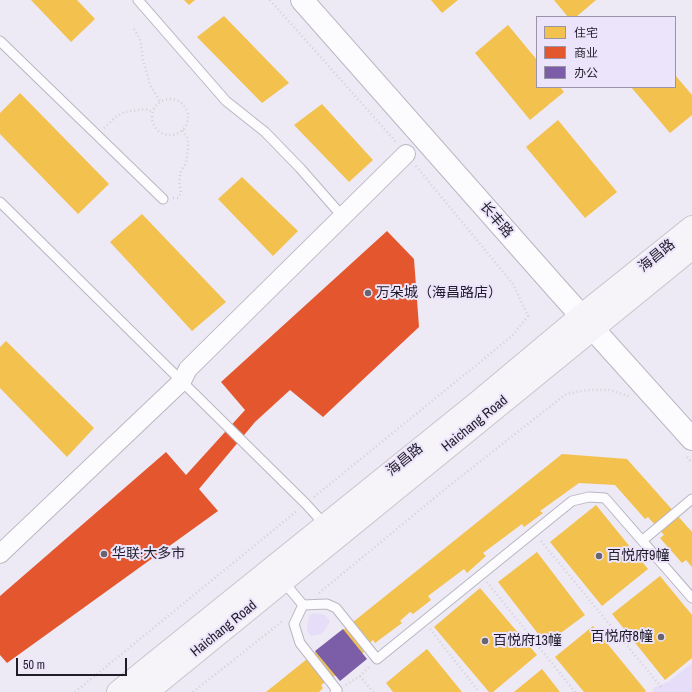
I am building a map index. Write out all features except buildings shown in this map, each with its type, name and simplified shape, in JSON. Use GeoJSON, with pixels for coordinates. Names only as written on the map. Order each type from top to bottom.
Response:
{"type":"FeatureCollection","features":[{"type":"Feature","properties":{"kind":"main road","name":"海昌路"},"geometry":{"type":"LineString","coordinates":[[118,692],[331,531],[478,402],[587,322],[692,227]]}},
{"type":"Feature","properties":{"kind":"main road"},"geometry":{"type":"LineString","coordinates":[[587,322],[692,248]]}},
{"type":"Feature","properties":{"kind":"main road","name":"Haichang Road"},"geometry":{"type":"LineString","coordinates":[[146,692],[283,581],[331,531]]}},
{"type":"Feature","properties":{"kind":"street","name":"长丰路"},"geometry":{"type":"LineString","coordinates":[[302,0],[587,322],[687,445]]}},
{"type":"Feature","properties":{"kind":"street"},"geometry":{"type":"LineString","coordinates":[[0,554],[182,381],[188,369],[406,154]]}},
{"type":"Feature","properties":{"kind":"lane"},"geometry":{"type":"LineString","coordinates":[[138,0],[226,101],[265,132],[300,168],[343,217]]}},
{"type":"Feature","properties":{"kind":"lane"},"geometry":{"type":"LineString","coordinates":[[0,41],[163,199]]}},
{"type":"Feature","properties":{"kind":"lane"},"geometry":{"type":"LineString","coordinates":[[0,202],[306,504],[331,531]]}},
{"type":"Feature","properties":{"kind":"lane"},"geometry":{"type":"LineString","coordinates":[[303,605],[327,604],[336,608],[377,658],[572,501],[589,497],[605,498],[692,598]]}},
{"type":"Feature","properties":{"kind":"lane"},"geometry":{"type":"LineString","coordinates":[[642,540],[692,499]]}},
{"type":"Feature","properties":{"kind":"lane"},"geometry":{"type":"LineString","coordinates":[[283,581],[303,605]]}},
{"type":"Feature","properties":{"kind":"lane"},"geometry":{"type":"LineString","coordinates":[[303,605],[294,624],[300,643],[336,691]]}},
{"type":"Feature","properties":{"kind":"path"},"geometry":{"type":"LineString","coordinates":[[75,692],[512,336],[528,316],[513,284],[406,154],[270,0]]}},
{"type":"Feature","properties":{"kind":"path"},"geometry":{"type":"LineString","coordinates":[[134,29],[140,39],[143,60],[150,85],[160,101]]}},
{"type":"Feature","properties":{"kind":"path"},"geometry":{"type":"LineString","coordinates":[[171,99],[182,104],[188,114],[187,121],[182,129],[175,134],[163,133],[154,126],[152,121],[153,112],[156,105],[160,101],[171,99]]}},
{"type":"Feature","properties":{"kind":"path"},"geometry":{"type":"LineString","coordinates":[[96,135],[117,116],[125,112],[145,109],[153,112]]}},
{"type":"Feature","properties":{"kind":"path"},"geometry":{"type":"LineString","coordinates":[[163,199],[178,198],[181,193],[181,171],[186,163],[188,148],[188,139],[182,129]]}},
{"type":"Feature","properties":{"kind":"path"},"geometry":{"type":"LineString","coordinates":[[193,692],[566,394],[587,390],[609,390],[632,397]]}},
{"type":"Feature","properties":{"kind":"path"},"geometry":{"type":"LineString","coordinates":[[687,445],[692,463]]}},
{"type":"Feature","properties":{"kind":"path"},"geometry":{"type":"LineString","coordinates":[[533,532],[662,688]]}},
{"type":"Feature","properties":{"kind":"path"},"geometry":{"type":"LineString","coordinates":[[481,574],[575,692]]}},
{"type":"Feature","properties":{"kind":"path"},"geometry":{"type":"LineString","coordinates":[[424,620],[479,692]]}},
{"type":"Feature","properties":{"kind":"path"},"geometry":{"type":"LineString","coordinates":[[336,691],[360,676],[377,658]]}},
{"type":"Feature","properties":{"kind":"path"},"geometry":{"type":"LineString","coordinates":[[360,676],[373,692]]}},
{"type":"Feature","properties":{"kind":"shaded area"},"geometry":{"type":"Polygon","coordinates":[[[313,613],[325,615],[330,621],[321,634],[311,636],[307,631],[309,616],[313,613]]]}},
{"type":"Feature","properties":{"kind":"shaded area"},"geometry":{"type":"Polygon","coordinates":[[[692,663],[692,692],[653,692],[653,688],[668,682],[692,663]]]}},
{"type":"Feature","properties":{"kind":"place","name":"万朵城（海昌路店）"},"geometry":{"type":"Point","coordinates":[368,293]}},
{"type":"Feature","properties":{"kind":"place","name":"华联·大多市"},"geometry":{"type":"Point","coordinates":[104,554]}},
{"type":"Feature","properties":{"kind":"place","name":"百悦府9幢"},"geometry":{"type":"Point","coordinates":[599,556]}},
{"type":"Feature","properties":{"kind":"place","name":"百悦府8幢"},"geometry":{"type":"Point","coordinates":[661,637]}},
{"type":"Feature","properties":{"kind":"place","name":"百悦府13幢"},"geometry":{"type":"Point","coordinates":[485,641]}}]}
